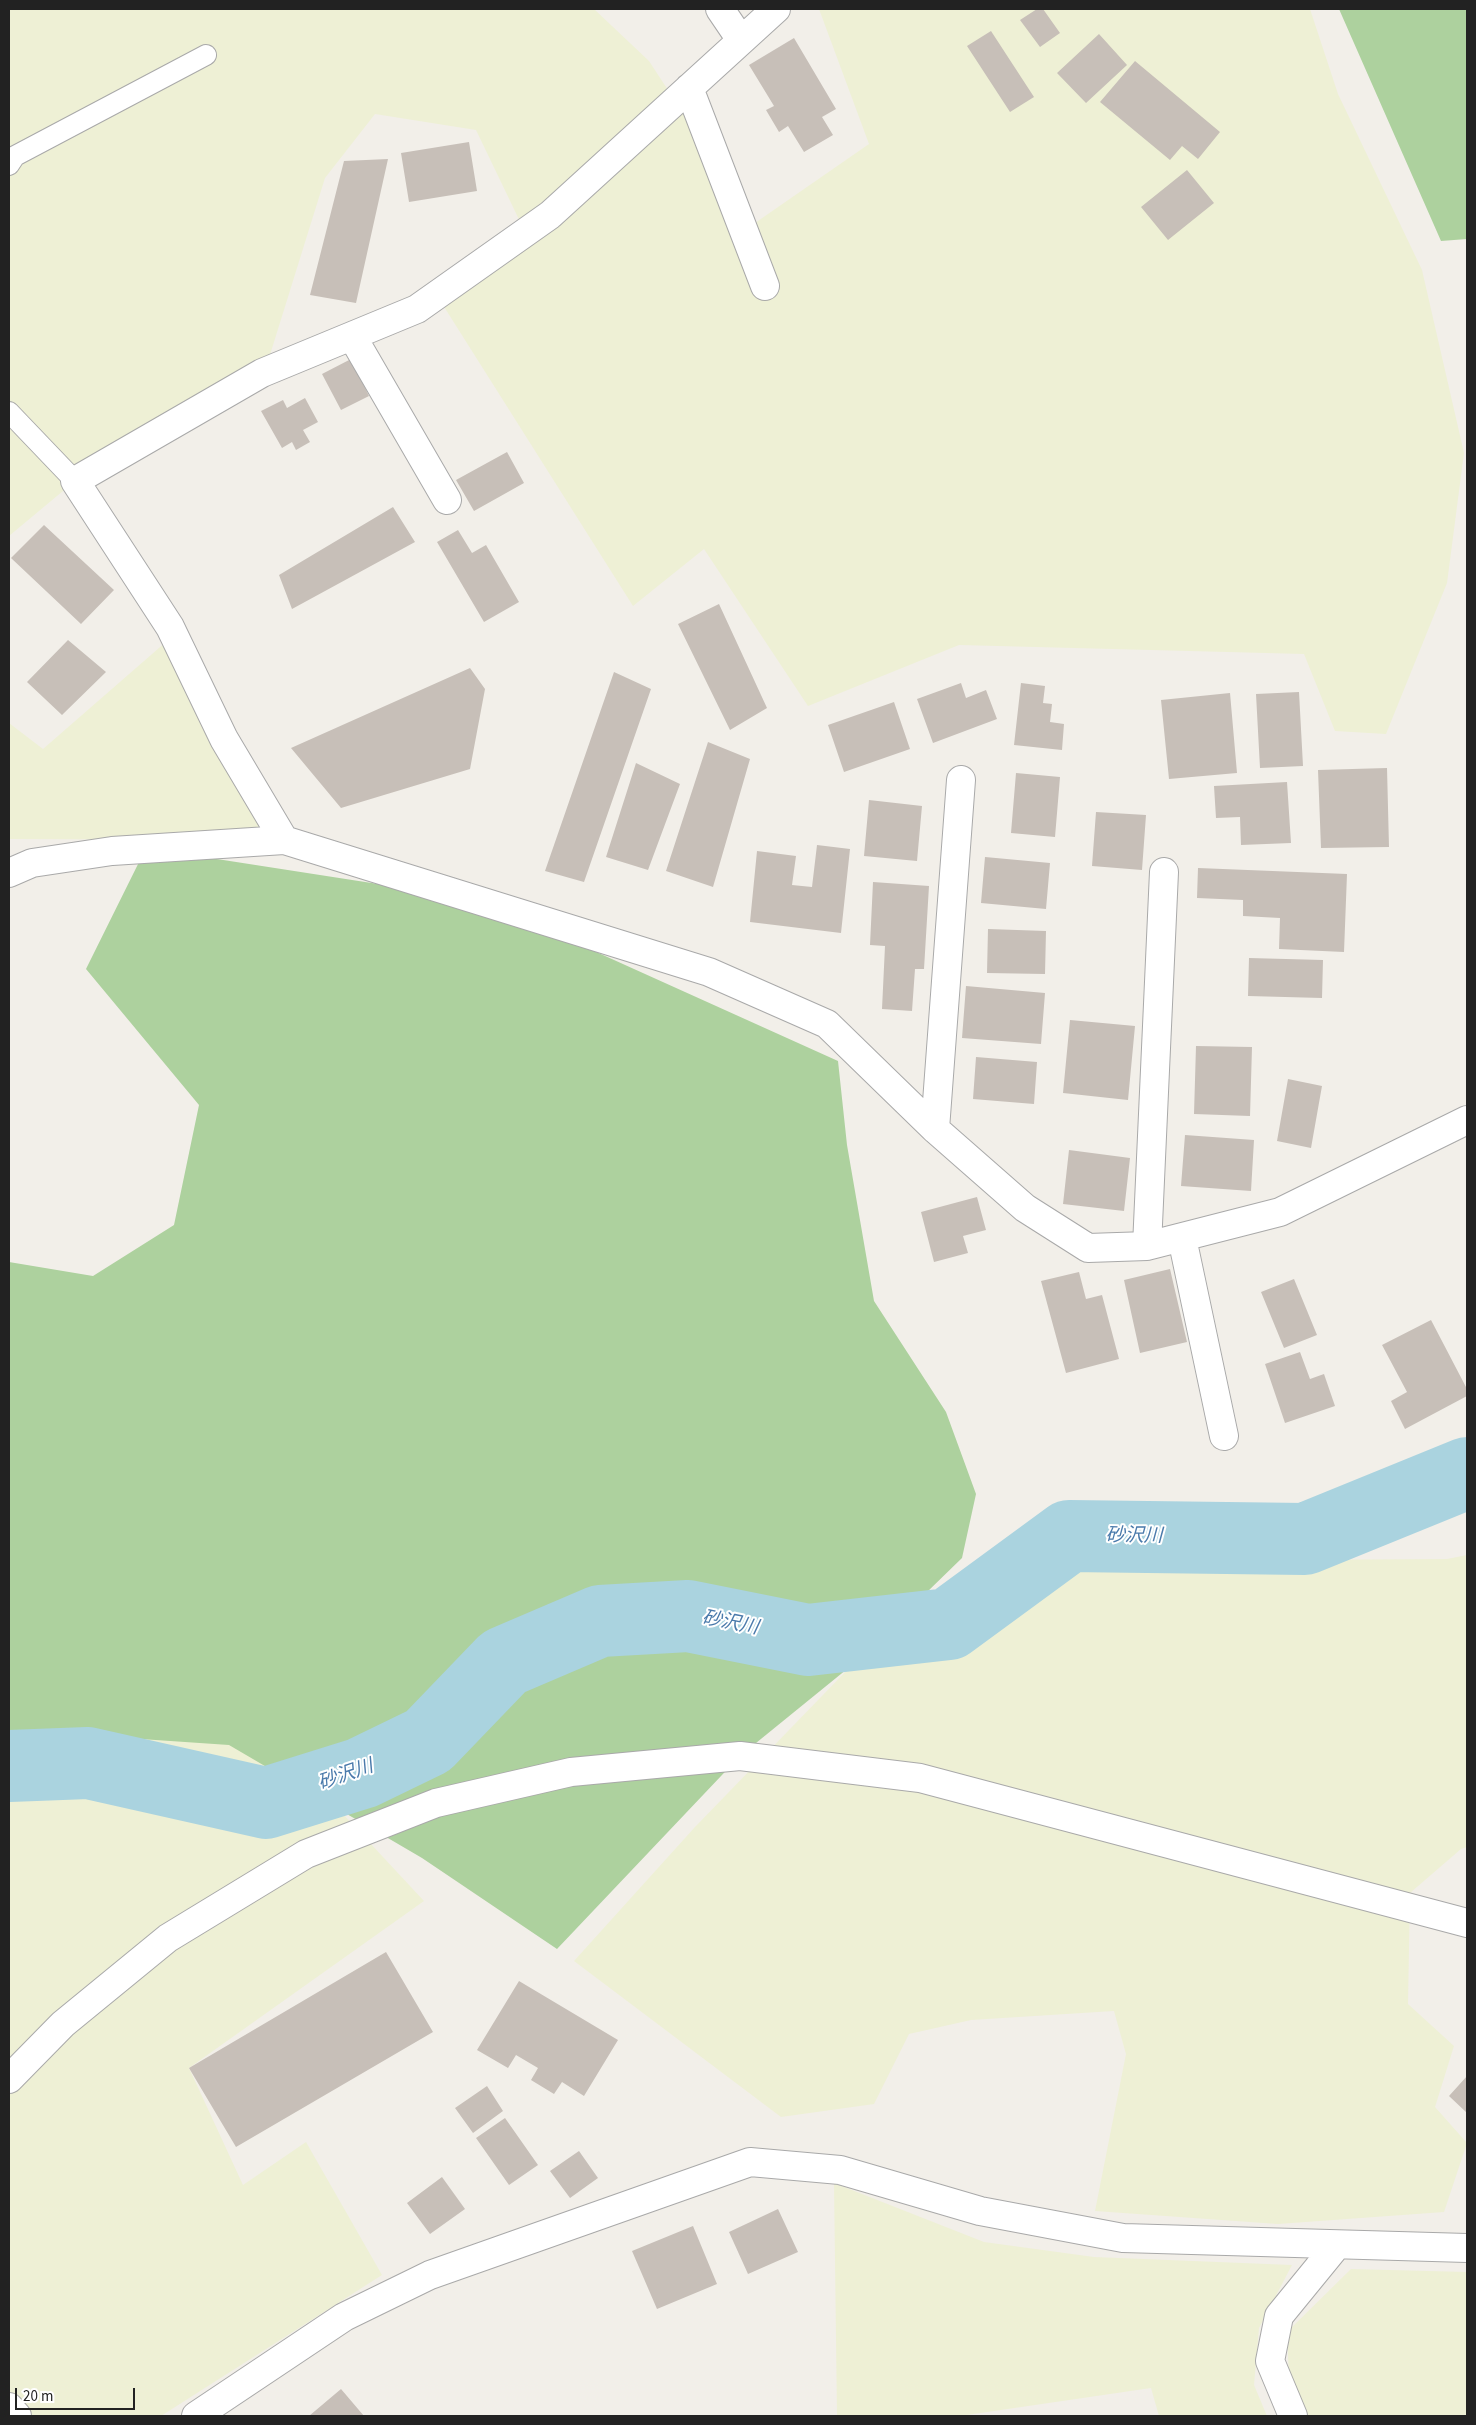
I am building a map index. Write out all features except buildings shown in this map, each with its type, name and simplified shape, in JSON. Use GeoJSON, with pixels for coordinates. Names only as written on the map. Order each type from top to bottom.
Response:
{"type":"FeatureCollection","features":[{"type":"Feature","properties":{"kind":"street"},"geometry":{"type":"LineString","coordinates":[[720,9],[741,40]]}},
{"type":"Feature","properties":{"kind":"street"},"geometry":{"type":"LineString","coordinates":[[284,840],[224,739],[170,627],[75,481],[262,374],[417,310],[550,215],[776,9]]}},
{"type":"Feature","properties":{"kind":"street"},"geometry":{"type":"LineString","coordinates":[[689,88],[765,286]]}},
{"type":"Feature","properties":{"kind":"street"},"geometry":{"type":"LineString","coordinates":[[352,336],[447,500]]}},
{"type":"Feature","properties":{"kind":"street"},"geometry":{"type":"LineString","coordinates":[[934,1129],[961,780]]}},
{"type":"Feature","properties":{"kind":"street"},"geometry":{"type":"LineString","coordinates":[[9,873],[32,863],[112,851],[284,840],[709,972],[827,1024],[934,1129],[1025,1208],[1088,1248],[1147,1246],[1280,1212],[1467,1120]]}},
{"type":"Feature","properties":{"kind":"street"},"geometry":{"type":"LineString","coordinates":[[1147,1246],[1164,872]]}},
{"type":"Feature","properties":{"kind":"street"},"geometry":{"type":"LineString","coordinates":[[1182,1238],[1224,1436]]}},
{"type":"Feature","properties":{"kind":"street"},"geometry":{"type":"LineString","coordinates":[[9,2079],[63,2024],[168,1938],[306,1854],[436,1803],[571,1772],[740,1756],[920,1778],[1467,1922]]}},
{"type":"Feature","properties":{"kind":"street"},"geometry":{"type":"LineString","coordinates":[[208,2412],[344,2318],[430,2275],[750,2162],[840,2170],[980,2211],[1123,2238],[1467,2248]]}},
{"type":"Feature","properties":{"kind":"street"},"geometry":{"type":"LineString","coordinates":[[1293,2416],[1270,2361],[1279,2316],[1338,2245]]}},
{"type":"Feature","properties":{"kind":"street"},"geometry":{"type":"LineString","coordinates":[[9,2407],[16,2416]]}},
{"type":"Feature","properties":{"kind":"lane"},"geometry":{"type":"LineString","coordinates":[[9,165],[15,156],[206,55]]}},
{"type":"Feature","properties":{"kind":"lane"},"geometry":{"type":"LineString","coordinates":[[9,412],[75,481]]}},
{"type":"Feature","properties":{"kind":"green space"},"geometry":{"type":"Polygon","coordinates":[[[9,9],[594,9],[649,61],[755,223],[869,144],[819,9],[1310,9],[1338,94],[1422,270],[1464,453],[1447,583],[1386,734],[1335,731],[1304,654],[959,645],[808,706],[704,549],[633,606],[441,302],[525,232],[476,130],[375,114],[325,178],[269,358],[75,481],[9,536],[9,9]]]}},
{"type":"Feature","properties":{"kind":"green space"},"geometry":{"type":"Polygon","coordinates":[[[1339,9],[1467,9],[1467,239],[1441,241],[1339,9]]]}},
{"type":"Feature","properties":{"kind":"green space"},"geometry":{"type":"Polygon","coordinates":[[[167,641],[284,840],[9,839],[9,723],[43,749],[167,641]]]}},
{"type":"Feature","properties":{"kind":"green space"},"geometry":{"type":"Polygon","coordinates":[[[146,848],[481,900],[838,1061],[847,1145],[874,1301],[946,1412],[976,1494],[962,1558],[852,1665],[740,1756],[557,1949],[422,1858],[229,1745],[9,1730],[9,1262],[93,1276],[174,1225],[199,1105],[86,969],[146,848]]]}},
{"type":"Feature","properties":{"kind":"green space"},"geometry":{"type":"Polygon","coordinates":[[[1106,1545],[1278,1560],[1447,1559],[1467,1555],[1467,1847],[1461,1849],[1410,1893],[1408,2004],[1454,2046],[1435,2107],[1467,2143],[1444,2212],[1278,2224],[1095,2211],[1126,2054],[1114,2011],[971,2020],[909,2034],[874,2104],[781,2117],[574,1961],[695,1827],[852,1665],[971,1642],[1106,1545]]]}},
{"type":"Feature","properties":{"kind":"green space"},"geometry":{"type":"Polygon","coordinates":[[[248,1712],[424,1901],[189,2068],[243,2185],[306,2142],[382,2275],[161,2416],[9,2416],[9,1757],[248,1712]]]}},
{"type":"Feature","properties":{"kind":"green space"},"geometry":{"type":"Polygon","coordinates":[[[834,2183],[984,2242],[1094,2257],[1292,2265],[1259,2328],[1254,2385],[1267,2416],[1159,2416],[1151,2388],[960,2416],[837,2416],[834,2183]]]}},
{"type":"Feature","properties":{"kind":"green space"},"geometry":{"type":"Polygon","coordinates":[[[1351,2269],[1467,2272],[1467,2416],[1307,2416],[1289,2378],[1287,2332],[1351,2269]]]}},
{"type":"Feature","properties":{"kind":"waterway","name":"砂沢川"},"geometry":{"type":"LineString","coordinates":[[9,1766],[88,1763],[266,1803],[362,1773],[428,1741],[504,1662],[600,1621],[688,1616],[808,1640],[949,1624],[1069,1536],[1305,1539],[1467,1473]]}}]}
